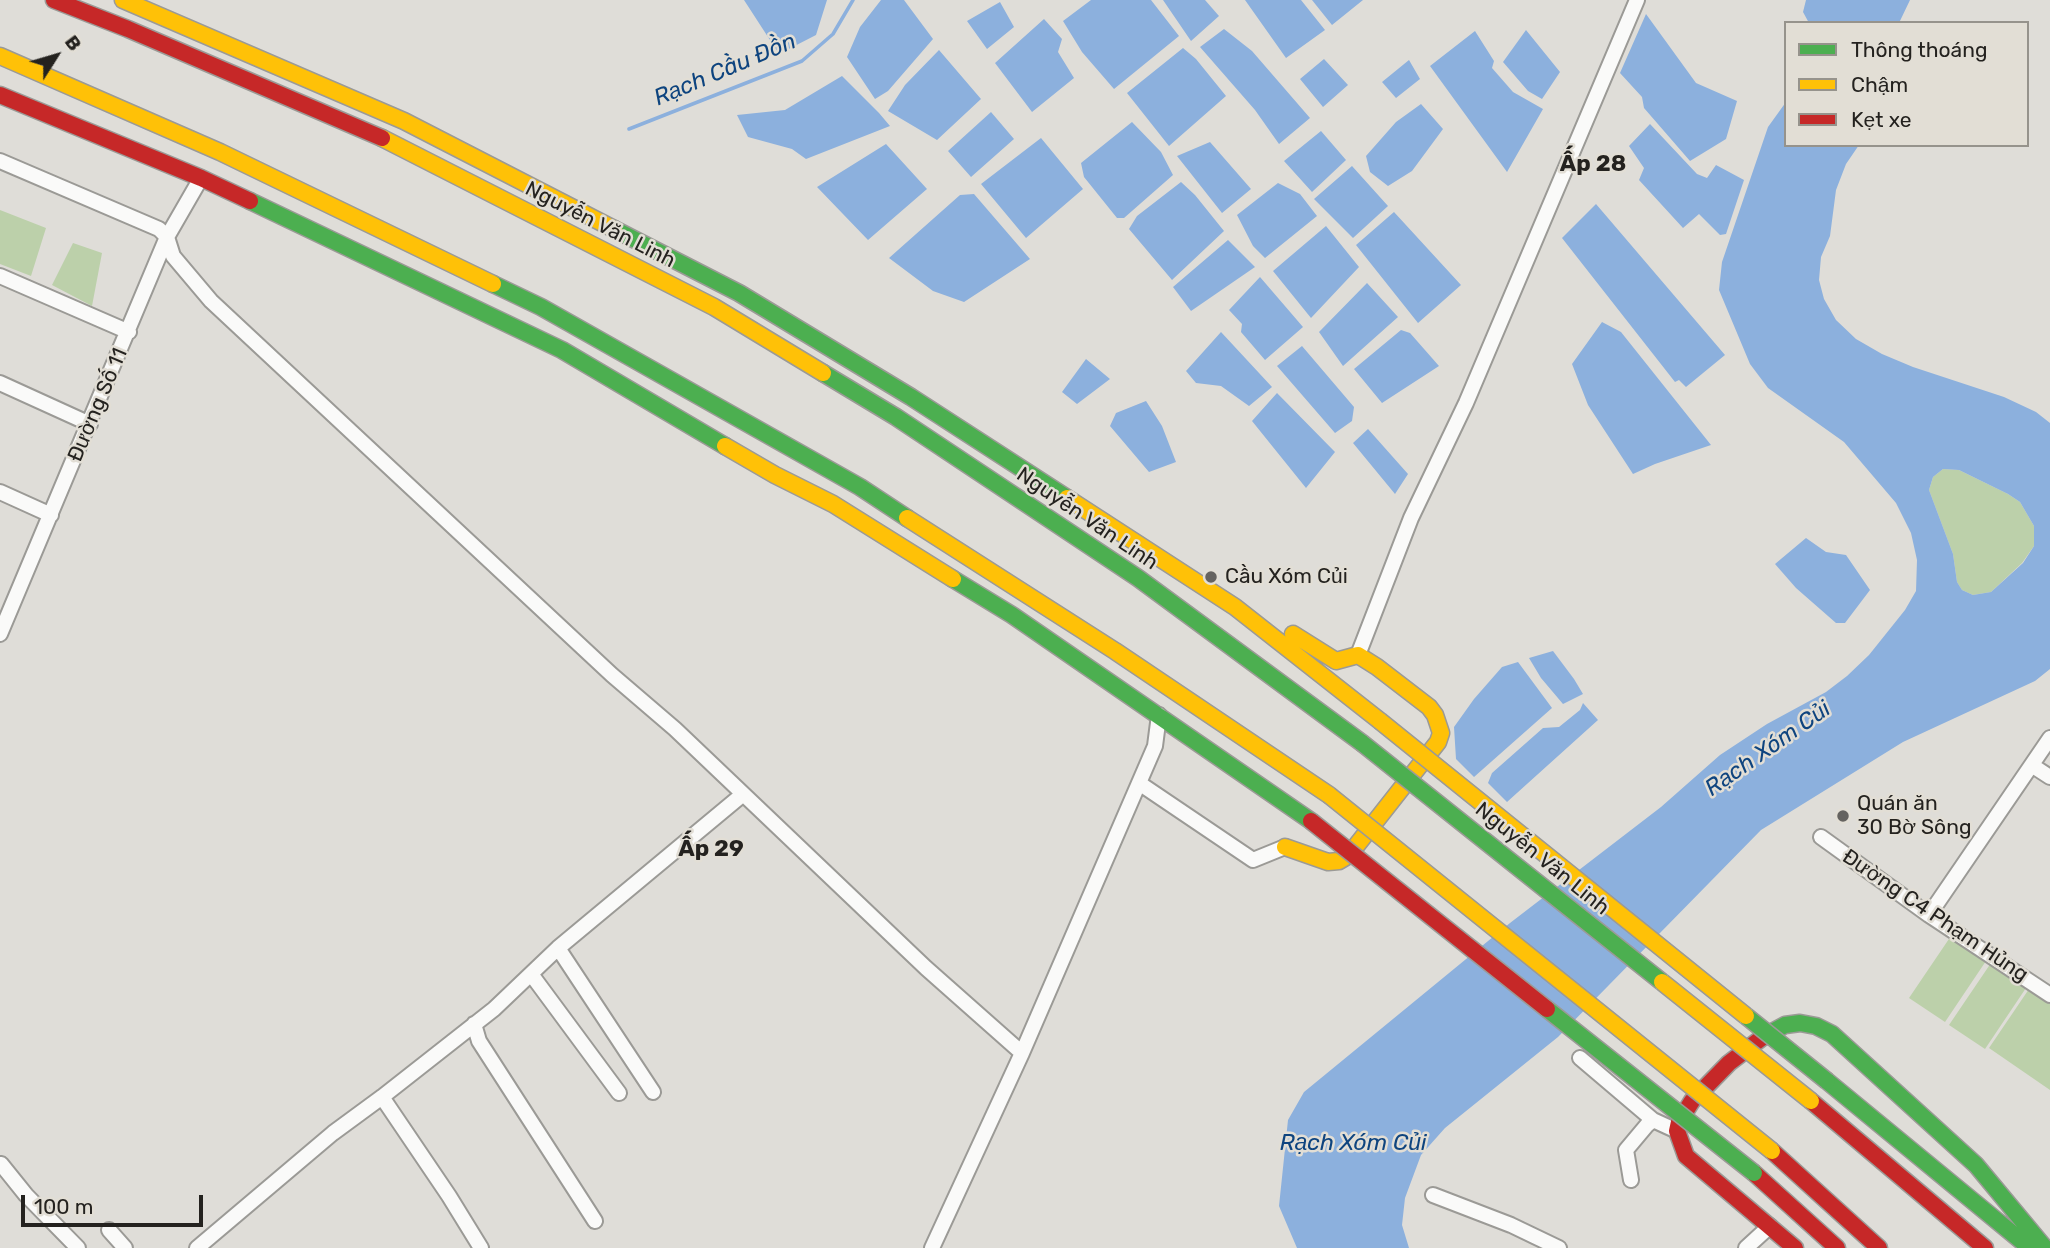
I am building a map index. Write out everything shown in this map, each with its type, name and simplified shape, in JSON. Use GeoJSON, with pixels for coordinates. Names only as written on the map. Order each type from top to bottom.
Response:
{"type":"FeatureCollection","features":[{"type":"Feature","properties":{"kind":"main road","name":"Nguyễn Văn Linh"},"geometry":{"type":"LineString","coordinates":[[54,0],[383,138],[714,307],[896,417],[1139,578],[1362,743],[1811,1101],[1985,1248]]}},
{"type":"Feature","properties":{"kind":"main road","name":"Nguyễn Văn Linh"},"geometry":{"type":"LineString","coordinates":[[123,0],[414,125],[739,293],[911,397],[1235,607],[1279,638],[1828,1080],[2030,1248]]}},
{"type":"Feature","properties":{"kind":"main road"},"geometry":{"type":"LineString","coordinates":[[0,57],[239,161],[541,307],[860,486],[1115,651],[1329,795],[1772,1151],[1880,1248]]}},
{"type":"Feature","properties":{"kind":"main road"},"geometry":{"type":"LineString","coordinates":[[0,95],[201,178],[562,351],[775,475],[833,504],[1012,615],[1311,821],[1754,1173],[1838,1248]]}},
{"type":"Feature","properties":{"kind":"main road"},"geometry":{"type":"LineString","coordinates":[[1235,607],[1248,603],[1336,661],[1358,655],[1429,707],[1440,725],[1438,742],[1349,855],[1328,862],[1284,847]]}},
{"type":"Feature","properties":{"kind":"main road"},"geometry":{"type":"LineString","coordinates":[[1795,1248],[1686,1156],[1677,1131],[1679,1122],[1692,1101],[1721,1070],[1757,1040],[1785,1025],[1800,1023],[1816,1026],[1832,1034],[1976,1164],[2045,1248]]}},
{"type":"Feature","properties":{"kind":"street"},"geometry":{"type":"LineString","coordinates":[[1358,655],[1411,518],[1466,403],[1637,0]]}},
{"type":"Feature","properties":{"kind":"street"},"geometry":{"type":"LineString","coordinates":[[0,161],[159,229],[167,237],[173,256],[211,301],[612,675],[675,729],[926,968],[1023,1053]]}},
{"type":"Feature","properties":{"kind":"street","name":"Đường Số 11"},"geometry":{"type":"LineString","coordinates":[[0,634],[167,237],[201,178]]}},
{"type":"Feature","properties":{"kind":"street"},"geometry":{"type":"LineString","coordinates":[[0,276],[129,332]]}},
{"type":"Feature","properties":{"kind":"street"},"geometry":{"type":"LineString","coordinates":[[0,383],[90,424]]}},
{"type":"Feature","properties":{"kind":"street"},"geometry":{"type":"LineString","coordinates":[[0,492],[51,515]]}},
{"type":"Feature","properties":{"kind":"street"},"geometry":{"type":"LineString","coordinates":[[932,1248],[1023,1053],[1155,746],[1159,715]]}},
{"type":"Feature","properties":{"kind":"street"},"geometry":{"type":"LineString","coordinates":[[1155,746],[1186,734]]}},
{"type":"Feature","properties":{"kind":"street"},"geometry":{"type":"LineString","coordinates":[[1929,915],[2050,738]]}},
{"type":"Feature","properties":{"kind":"street"},"geometry":{"type":"LineString","coordinates":[[2033,766],[2050,777]]}},
{"type":"Feature","properties":{"kind":"street"},"geometry":{"type":"LineString","coordinates":[[1139,783],[1253,860],[1284,847]]}},
{"type":"Feature","properties":{"kind":"street"},"geometry":{"type":"LineString","coordinates":[[197,1248],[333,1133],[494,1009],[558,948],[742,795]]}},
{"type":"Feature","properties":{"kind":"street","name":"Đường C4 Phạm Hủng"},"geometry":{"type":"LineString","coordinates":[[1821,837],[1929,915],[2050,995]]}},
{"type":"Feature","properties":{"kind":"street"},"geometry":{"type":"LineString","coordinates":[[558,948],[653,1091]]}},
{"type":"Feature","properties":{"kind":"street"},"geometry":{"type":"LineString","coordinates":[[531,974],[619,1093]]}},
{"type":"Feature","properties":{"kind":"street"},"geometry":{"type":"LineString","coordinates":[[474,1024],[479,1041],[596,1221]]}},
{"type":"Feature","properties":{"kind":"street"},"geometry":{"type":"LineString","coordinates":[[1580,1059],[1653,1120],[1677,1131]]}},
{"type":"Feature","properties":{"kind":"street"},"geometry":{"type":"LineString","coordinates":[[382,1097],[481,1248]]}},
{"type":"Feature","properties":{"kind":"street"},"geometry":{"type":"LineString","coordinates":[[1631,1180],[1626,1150],[1653,1120]]}},
{"type":"Feature","properties":{"kind":"street"},"geometry":{"type":"LineString","coordinates":[[1,1164],[26,1195],[78,1248]]}},
{"type":"Feature","properties":{"kind":"street"},"geometry":{"type":"LineString","coordinates":[[1433,1195],[1511,1225],[1559,1248]]}},
{"type":"Feature","properties":{"kind":"street"},"geometry":{"type":"LineString","coordinates":[[1745,1248],[1769,1226]]}},
{"type":"Feature","properties":{"kind":"street"},"geometry":{"type":"LineString","coordinates":[[109,1230],[125,1248]]}},
{"type":"Feature","properties":{"kind":"green space"},"geometry":{"type":"Polygon","coordinates":[[[0,210],[46,228],[31,276],[0,264],[0,210]]]}},
{"type":"Feature","properties":{"kind":"green space"},"geometry":{"type":"Polygon","coordinates":[[[73,243],[102,253],[92,306],[52,285],[73,243]]]}},
{"type":"Feature","properties":{"kind":"green space"},"geometry":{"type":"Polygon","coordinates":[[[1943,469],[1959,470],[2008,494],[2020,502],[2034,526],[2034,546],[2022,563],[1991,592],[1973,595],[1962,590],[1957,582],[1953,554],[1929,490],[1933,477],[1943,469]]]}},
{"type":"Feature","properties":{"kind":"green space"},"geometry":{"type":"Polygon","coordinates":[[[1953,933],[1988,958],[1945,1022],[1909,998],[1953,933]]]}},
{"type":"Feature","properties":{"kind":"green space"},"geometry":{"type":"Polygon","coordinates":[[[1993,960],[2028,985],[1985,1049],[1949,1025],[1993,960]]]}},
{"type":"Feature","properties":{"kind":"green space"},"geometry":{"type":"Polygon","coordinates":[[[2029,989],[2050,1004],[2050,1090],[1989,1048],[2029,989]]]}},
{"type":"Feature","properties":{"kind":"water"},"geometry":{"type":"Polygon","coordinates":[[[744,0],[827,0],[816,35],[779,54],[744,0]]]}},
{"type":"Feature","properties":{"kind":"water"},"geometry":{"type":"Polygon","coordinates":[[[881,0],[904,0],[933,39],[888,91],[875,99],[847,57],[860,27],[881,0]]]}},
{"type":"Feature","properties":{"kind":"water"},"geometry":{"type":"Polygon","coordinates":[[[1091,0],[1151,0],[1179,36],[1114,89],[1082,52],[1063,21],[1091,0]]]}},
{"type":"Feature","properties":{"kind":"water"},"geometry":{"type":"Polygon","coordinates":[[[1163,0],[1205,0],[1219,16],[1191,41],[1163,0]]]}},
{"type":"Feature","properties":{"kind":"water"},"geometry":{"type":"Polygon","coordinates":[[[1245,0],[1301,0],[1325,30],[1286,58],[1245,0]]]}},
{"type":"Feature","properties":{"kind":"water"},"geometry":{"type":"Polygon","coordinates":[[[1312,0],[1363,0],[1332,25],[1312,0]]]}},
{"type":"Feature","properties":{"kind":"water"},"geometry":{"type":"Polygon","coordinates":[[[1806,0],[1910,0],[1900,21],[1808,21],[1803,12],[1806,0]]]}},
{"type":"Feature","properties":{"kind":"water"},"geometry":{"type":"Polygon","coordinates":[[[1000,2],[1014,27],[987,49],[967,21],[1000,2]]]}},
{"type":"Feature","properties":{"kind":"water"},"geometry":{"type":"Polygon","coordinates":[[[1646,14],[1696,83],[1737,101],[1726,139],[1690,161],[1644,108],[1642,97],[1620,73],[1646,14]]]}},
{"type":"Feature","properties":{"kind":"water"},"geometry":{"type":"Polygon","coordinates":[[[1044,19],[1062,39],[1058,52],[1074,78],[1032,112],[995,63],[1044,19]]]}},
{"type":"Feature","properties":{"kind":"water"},"geometry":{"type":"Polygon","coordinates":[[[1224,29],[1252,51],[1310,118],[1279,144],[1255,110],[1200,47],[1224,29]]]}},
{"type":"Feature","properties":{"kind":"water"},"geometry":{"type":"Polygon","coordinates":[[[1526,30],[1560,72],[1542,99],[1528,91],[1503,62],[1526,30]]]}},
{"type":"Feature","properties":{"kind":"water"},"geometry":{"type":"Polygon","coordinates":[[[1475,31],[1494,61],[1492,68],[1513,92],[1543,109],[1507,172],[1430,66],[1475,31]]]}},
{"type":"Feature","properties":{"kind":"water"},"geometry":{"type":"Polygon","coordinates":[[[1183,48],[1196,59],[1226,96],[1169,146],[1127,93],[1183,48]]]}},
{"type":"Feature","properties":{"kind":"water"},"geometry":{"type":"Polygon","coordinates":[[[939,50],[981,99],[937,140],[888,111],[905,85],[939,50]]]}},
{"type":"Feature","properties":{"kind":"water"},"geometry":{"type":"Polygon","coordinates":[[[1324,59],[1348,85],[1323,107],[1300,79],[1324,59]]]}},
{"type":"Feature","properties":{"kind":"water"},"geometry":{"type":"Polygon","coordinates":[[[1409,60],[1420,79],[1396,98],[1382,82],[1409,60]]]}},
{"type":"Feature","properties":{"kind":"water"},"geometry":{"type":"Polygon","coordinates":[[[842,76],[890,126],[806,159],[792,149],[748,137],[737,115],[785,110],[842,76]]]}},
{"type":"Feature","properties":{"kind":"water"},"geometry":{"type":"Polygon","coordinates":[[[1421,104],[1443,129],[1412,171],[1388,186],[1370,172],[1366,156],[1396,122],[1421,104]]]}},
{"type":"Feature","properties":{"kind":"water","name":"Rạch Xóm Củi"},"geometry":{"type":"Polygon","coordinates":[[[1784,105],[1784,147],[1858,147],[1846,164],[1836,190],[1830,236],[1821,257],[1819,280],[1824,299],[1836,320],[1856,339],[1882,354],[2004,397],[2036,412],[2050,423],[2050,669],[2035,681],[1903,742],[1761,830],[1558,1037],[1445,1128],[1421,1155],[1405,1198],[1402,1225],[1409,1248],[1297,1248],[1279,1206],[1288,1120],[1304,1092],[1510,923],[1661,807],[1720,755],[1767,724],[1826,692],[1847,676],[1869,655],[1905,610],[1916,591],[1917,560],[1911,533],[1896,503],[1844,442],[1768,388],[1750,364],[1719,290],[1722,262],[1768,127],[1784,105]],[[1943,469],[1933,477],[1929,490],[1953,554],[1957,582],[1962,590],[1973,595],[1991,592],[2023,563],[2034,546],[2034,526],[2020,502],[1959,470],[1943,469]]]}},
{"type":"Feature","properties":{"kind":"water"},"geometry":{"type":"Polygon","coordinates":[[[991,112],[1014,139],[971,177],[948,151],[991,112]]]}},
{"type":"Feature","properties":{"kind":"water"},"geometry":{"type":"Polygon","coordinates":[[[1132,122],[1161,152],[1173,175],[1124,218],[1117,218],[1084,177],[1081,163],[1132,122]]]}},
{"type":"Feature","properties":{"kind":"water"},"geometry":{"type":"Polygon","coordinates":[[[1650,124],[1697,174],[1707,178],[1716,165],[1744,180],[1726,234],[1720,235],[1699,214],[1683,228],[1639,180],[1644,168],[1629,146],[1650,124]]]}},
{"type":"Feature","properties":{"kind":"water"},"geometry":{"type":"Polygon","coordinates":[[[1321,131],[1346,160],[1312,192],[1284,161],[1321,131]]]}},
{"type":"Feature","properties":{"kind":"water"},"geometry":{"type":"Polygon","coordinates":[[[1041,138],[1083,189],[1026,238],[981,184],[1041,138]]]}},
{"type":"Feature","properties":{"kind":"water"},"geometry":{"type":"Polygon","coordinates":[[[1210,142],[1251,189],[1222,213],[1177,156],[1210,142]]]}},
{"type":"Feature","properties":{"kind":"water"},"geometry":{"type":"Polygon","coordinates":[[[886,144],[927,189],[868,240],[817,187],[886,144]]]}},
{"type":"Feature","properties":{"kind":"water"},"geometry":{"type":"Polygon","coordinates":[[[1352,166],[1388,206],[1353,238],[1314,199],[1352,166]]]}},
{"type":"Feature","properties":{"kind":"water"},"geometry":{"type":"Polygon","coordinates":[[[1181,182],[1224,231],[1172,280],[1129,229],[1137,216],[1181,182]]]}},
{"type":"Feature","properties":{"kind":"water"},"geometry":{"type":"Polygon","coordinates":[[[1278,183],[1300,194],[1317,216],[1265,258],[1253,246],[1237,215],[1278,183]]]}},
{"type":"Feature","properties":{"kind":"water"},"geometry":{"type":"Polygon","coordinates":[[[974,194],[1030,259],[964,302],[933,291],[889,258],[960,195],[974,194]]]}},
{"type":"Feature","properties":{"kind":"water"},"geometry":{"type":"Polygon","coordinates":[[[1596,204],[1725,355],[1686,387],[1679,380],[1675,382],[1562,238],[1596,204]]]}},
{"type":"Feature","properties":{"kind":"water"},"geometry":{"type":"Polygon","coordinates":[[[1394,212],[1461,285],[1418,323],[1356,245],[1394,212]]]}},
{"type":"Feature","properties":{"kind":"water"},"geometry":{"type":"Polygon","coordinates":[[[1326,226],[1359,267],[1311,318],[1273,271],[1326,226]]]}},
{"type":"Feature","properties":{"kind":"water"},"geometry":{"type":"Polygon","coordinates":[[[1228,240],[1255,267],[1191,311],[1173,287],[1228,240]]]}},
{"type":"Feature","properties":{"kind":"water"},"geometry":{"type":"Polygon","coordinates":[[[1260,277],[1303,327],[1265,360],[1241,332],[1242,324],[1229,310],[1260,277]]]}},
{"type":"Feature","properties":{"kind":"water"},"geometry":{"type":"Polygon","coordinates":[[[1367,283],[1398,317],[1343,366],[1319,332],[1367,283]]]}},
{"type":"Feature","properties":{"kind":"water"},"geometry":{"type":"Polygon","coordinates":[[[1602,322],[1621,332],[1711,445],[1633,474],[1588,405],[1572,364],[1602,322]]]}},
{"type":"Feature","properties":{"kind":"water"},"geometry":{"type":"Polygon","coordinates":[[[1401,330],[1410,333],[1439,366],[1382,403],[1354,369],[1401,330]]]}},
{"type":"Feature","properties":{"kind":"water"},"geometry":{"type":"Polygon","coordinates":[[[1221,332],[1272,387],[1249,406],[1221,386],[1196,383],[1186,371],[1221,332]]]}},
{"type":"Feature","properties":{"kind":"water"},"geometry":{"type":"Polygon","coordinates":[[[1302,346],[1354,407],[1352,421],[1335,433],[1277,366],[1302,346]]]}},
{"type":"Feature","properties":{"kind":"water"},"geometry":{"type":"Polygon","coordinates":[[[1086,359],[1110,379],[1077,404],[1062,392],[1086,359]]]}},
{"type":"Feature","properties":{"kind":"water"},"geometry":{"type":"Polygon","coordinates":[[[1277,393],[1335,452],[1306,488],[1252,421],[1277,393]]]}},
{"type":"Feature","properties":{"kind":"water"},"geometry":{"type":"Polygon","coordinates":[[[1146,401],[1162,426],[1176,462],[1149,472],[1110,426],[1116,413],[1146,401]]]}},
{"type":"Feature","properties":{"kind":"water"},"geometry":{"type":"Polygon","coordinates":[[[1368,429],[1408,474],[1395,494],[1353,443],[1368,429]]]}},
{"type":"Feature","properties":{"kind":"water"},"geometry":{"type":"Polygon","coordinates":[[[1806,538],[1826,552],[1846,555],[1870,590],[1845,623],[1836,623],[1796,588],[1775,564],[1806,538]]]}},
{"type":"Feature","properties":{"kind":"water"},"geometry":{"type":"Polygon","coordinates":[[[1553,651],[1583,694],[1563,704],[1541,678],[1529,658],[1553,651]]]}},
{"type":"Feature","properties":{"kind":"water"},"geometry":{"type":"Polygon","coordinates":[[[1518,662],[1552,708],[1474,777],[1456,759],[1454,727],[1502,667],[1518,662]]]}},
{"type":"Feature","properties":{"kind":"water"},"geometry":{"type":"Polygon","coordinates":[[[1583,703],[1598,720],[1507,802],[1488,783],[1492,773],[1543,728],[1559,727],[1580,710],[1583,703]]]}},
{"type":"Feature","properties":{"kind":"waterway","name":"Rạch Cầu Đồn"},"geometry":{"type":"LineString","coordinates":[[629,129],[802,61],[833,34],[853,0]]}},
{"type":"Feature","properties":{"kind":"traffic: fast"},"geometry":{"type":"LineString","coordinates":[[250,201],[562,350],[725,446]]}},
{"type":"Feature","properties":{"kind":"traffic: fast"},"geometry":{"type":"LineString","coordinates":[[614,229],[739,293],[911,397],[1067,498]]}},
{"type":"Feature","properties":{"kind":"traffic: fast"},"geometry":{"type":"LineString","coordinates":[[493,284],[541,307],[860,487],[907,518]]}},
{"type":"Feature","properties":{"kind":"traffic: fast"},"geometry":{"type":"LineString","coordinates":[[823,373],[896,417],[1138,578],[1362,743]]}},
{"type":"Feature","properties":{"kind":"traffic: fast"},"geometry":{"type":"LineString","coordinates":[[953,579],[1012,615],[1311,821]]}},
{"type":"Feature","properties":{"kind":"traffic: fast"},"geometry":{"type":"LineString","coordinates":[[1362,743],[1662,982]]}},
{"type":"Feature","properties":{"kind":"traffic: fast"},"geometry":{"type":"LineString","coordinates":[[1547,1009],[1754,1173]]}},
{"type":"Feature","properties":{"kind":"traffic: fast"},"geometry":{"type":"LineString","coordinates":[[1746,1016],[1827,1081]]}},
{"type":"Feature","properties":{"kind":"traffic: fast"},"geometry":{"type":"LineString","coordinates":[[1763,1037],[1785,1025],[1800,1023],[1816,1026],[1832,1034],[1976,1165],[2045,1248]]}},
{"type":"Feature","properties":{"kind":"traffic: fast"},"geometry":{"type":"LineString","coordinates":[[1827,1081],[2030,1248]]}},
{"type":"Feature","properties":{"kind":"traffic: slow"},"geometry":{"type":"LineString","coordinates":[[123,0],[404,121],[614,229]]}},
{"type":"Feature","properties":{"kind":"traffic: slow"},"geometry":{"type":"LineString","coordinates":[[0,56],[220,152],[493,284]]}},
{"type":"Feature","properties":{"kind":"traffic: slow"},"geometry":{"type":"LineString","coordinates":[[382,138],[714,307],[823,373]]}},
{"type":"Feature","properties":{"kind":"traffic: slow"},"geometry":{"type":"LineString","coordinates":[[725,446],[833,504],[953,579]]}},
{"type":"Feature","properties":{"kind":"traffic: slow"},"geometry":{"type":"LineString","coordinates":[[1067,498],[1235,607],[1380,721]]}},
{"type":"Feature","properties":{"kind":"traffic: slow"},"geometry":{"type":"LineString","coordinates":[[907,518],[1115,651],[1329,795]]}},
{"type":"Feature","properties":{"kind":"traffic: slow"},"geometry":{"type":"LineString","coordinates":[[1285,847],[1328,862],[1339,861],[1349,855],[1438,742],[1441,733],[1429,707],[1377,667],[1358,655],[1336,661],[1293,634]]}},
{"type":"Feature","properties":{"kind":"traffic: slow"},"geometry":{"type":"LineString","coordinates":[[1380,721],[1746,1016]]}},
{"type":"Feature","properties":{"kind":"traffic: slow"},"geometry":{"type":"LineString","coordinates":[[1329,795],[1772,1151]]}},
{"type":"Feature","properties":{"kind":"traffic: slow"},"geometry":{"type":"LineString","coordinates":[[1662,982],[1811,1101]]}},
{"type":"Feature","properties":{"kind":"traffic: jam"},"geometry":{"type":"LineString","coordinates":[[54,0],[382,138]]}},
{"type":"Feature","properties":{"kind":"traffic: jam"},"geometry":{"type":"LineString","coordinates":[[0,95],[250,201]]}},
{"type":"Feature","properties":{"kind":"traffic: jam"},"geometry":{"type":"LineString","coordinates":[[1311,821],[1547,1009]]}},
{"type":"Feature","properties":{"kind":"traffic: jam"},"geometry":{"type":"LineString","coordinates":[[1763,1037],[1729,1063],[1692,1101],[1679,1122],[1677,1131],[1686,1156],[1795,1248]]}},
{"type":"Feature","properties":{"kind":"traffic: jam"},"geometry":{"type":"LineString","coordinates":[[1811,1101],[1985,1248]]}},
{"type":"Feature","properties":{"kind":"traffic: jam"},"geometry":{"type":"LineString","coordinates":[[1772,1151],[1879,1248]]}},
{"type":"Feature","properties":{"kind":"traffic: jam"},"geometry":{"type":"LineString","coordinates":[[1754,1173],[1837,1248]]}},
{"type":"Feature","properties":{"kind":"place","name":"Cầu Xóm Củi"},"geometry":{"type":"Point","coordinates":[1211,577]}},
{"type":"Feature","properties":{"kind":"place","name":"Quán ăn 30 Bờ Sông"},"geometry":{"type":"Point","coordinates":[1843,816]}},
{"type":"Feature","properties":{"kind":"district","name":"Ấp 28"},"geometry":{"type":"Point","coordinates":[1593,164]}},
{"type":"Feature","properties":{"kind":"district","name":"Ấp 29"},"geometry":{"type":"Point","coordinates":[711,849]}}]}
